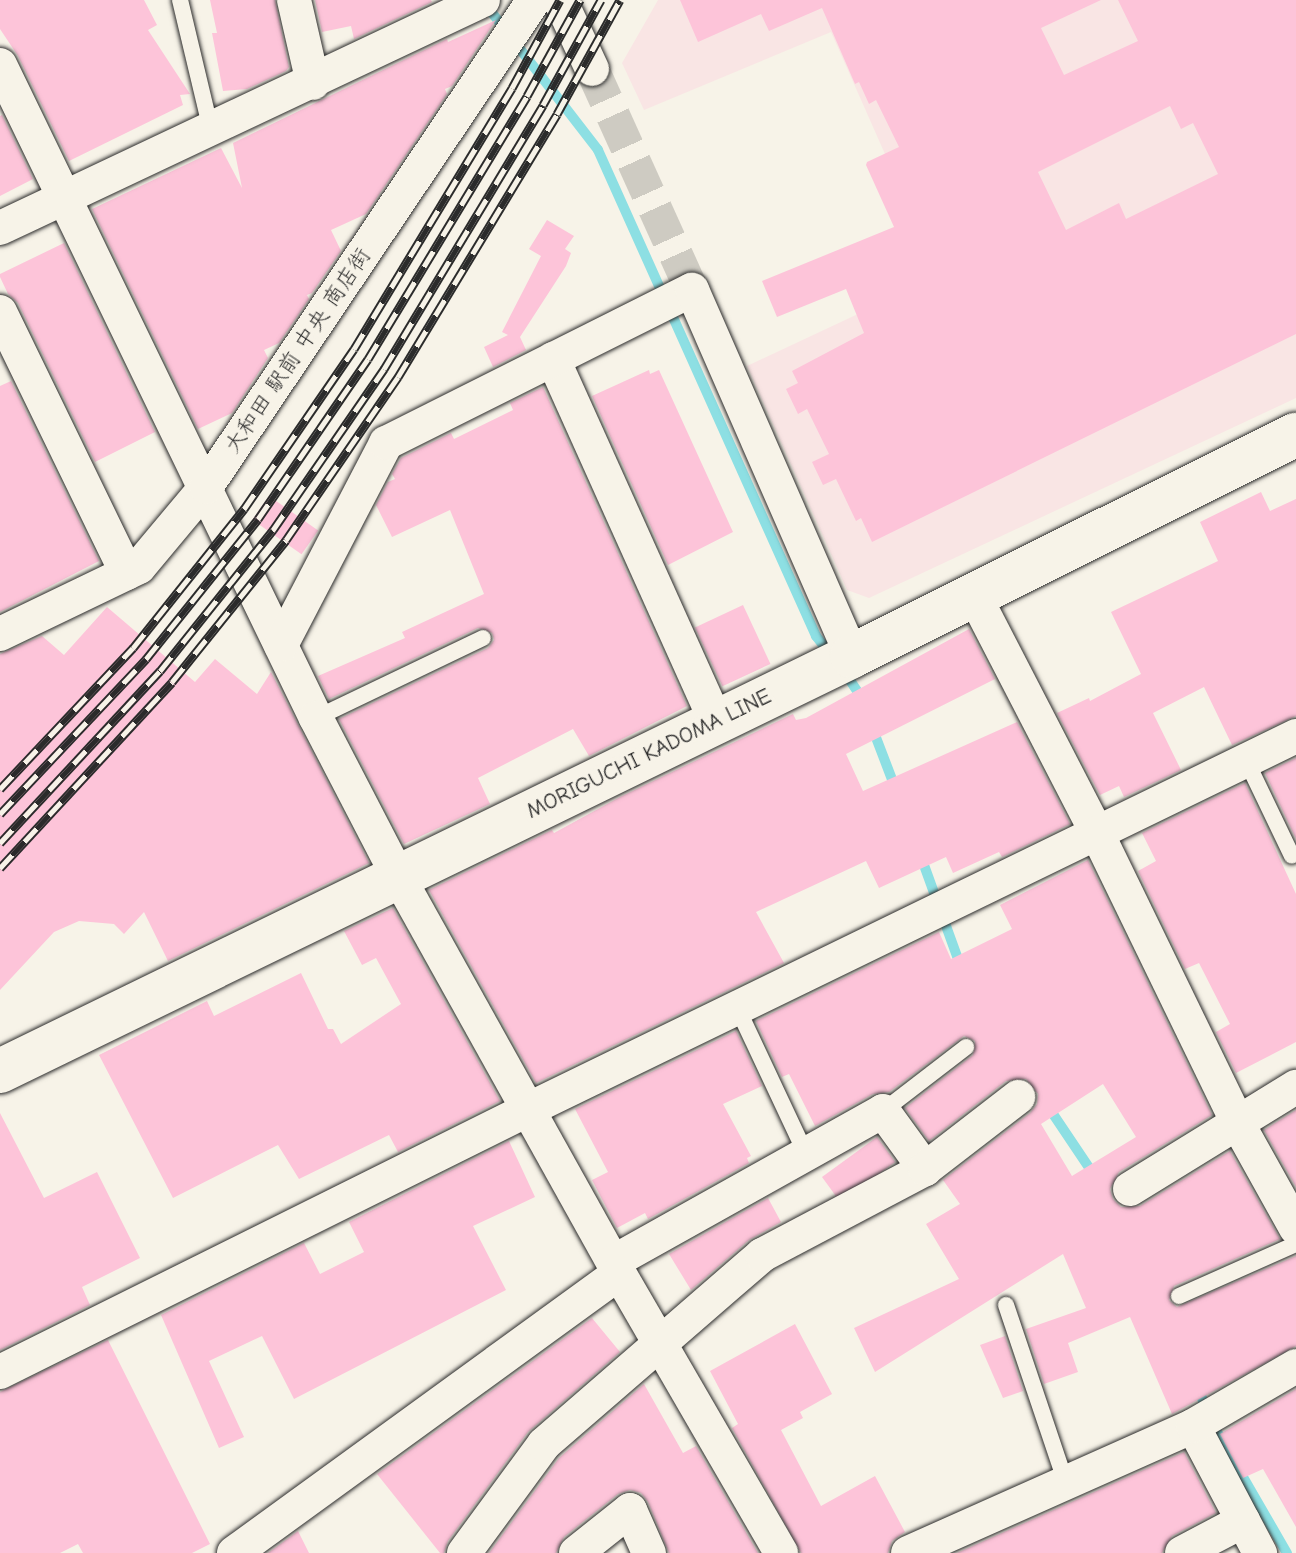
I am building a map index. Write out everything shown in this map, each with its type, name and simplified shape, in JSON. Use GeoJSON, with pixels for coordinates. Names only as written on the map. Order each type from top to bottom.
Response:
{"type":"FeatureCollection","features":[{"type":"Feature","properties":{"kind":"main road","name":"MORIGUCHI KADOMA LINE"},"geometry":{"type":"LineString","coordinates":[[0,1071],[852,656],[973,593],[1296,435]]}},
{"type":"Feature","properties":{"kind":"street"},"geometry":{"type":"LineString","coordinates":[[294,0],[313,83]]}},
{"type":"Feature","properties":{"kind":"street"},"geometry":{"type":"LineString","coordinates":[[0,228],[313,83],[483,0]]}},
{"type":"Feature","properties":{"kind":"street","name":"大和田 駅前 中央 商店街"},"geometry":{"type":"LineString","coordinates":[[0,634],[139,567],[206,487],[534,0]]}},
{"type":"Feature","properties":{"kind":"street"},"geometry":{"type":"LineString","coordinates":[[560,0],[592,69]]}},
{"type":"Feature","properties":{"kind":"street"},"geometry":{"type":"LineString","coordinates":[[0,65],[316,718],[398,876],[616,1268],[781,1553]]}},
{"type":"Feature","properties":{"kind":"street"},"geometry":{"type":"LineString","coordinates":[[281,645],[386,443],[692,290],[852,656]]}},
{"type":"Feature","properties":{"kind":"street"},"geometry":{"type":"LineString","coordinates":[[0,312],[127,573]]}},
{"type":"Feature","properties":{"kind":"street"},"geometry":{"type":"LineString","coordinates":[[553,359],[716,722]]}},
{"type":"Feature","properties":{"kind":"street"},"geometry":{"type":"LineString","coordinates":[[973,593],[1097,833],[1238,1124],[1296,1228]]}},
{"type":"Feature","properties":{"kind":"street"},"geometry":{"type":"LineString","coordinates":[[0,1372],[529,1109],[1296,736]]}},
{"type":"Feature","properties":{"kind":"street"},"geometry":{"type":"LineString","coordinates":[[1130,1189],[1296,1087]]}},
{"type":"Feature","properties":{"kind":"street"},"geometry":{"type":"LineString","coordinates":[[464,1553],[544,1444],[762,1255],[925,1169],[1018,1097]]}},
{"type":"Feature","properties":{"kind":"street"},"geometry":{"type":"LineString","coordinates":[[236,1552],[616,1268],[883,1111],[925,1169]]}},
{"type":"Feature","properties":{"kind":"street"},"geometry":{"type":"LineString","coordinates":[[908,1553],[1204,1420],[1296,1366]]}},
{"type":"Feature","properties":{"kind":"street"},"geometry":{"type":"LineString","coordinates":[[1204,1420],[1243,1521],[1260,1553]]}},
{"type":"Feature","properties":{"kind":"street"},"geometry":{"type":"LineString","coordinates":[[576,1553],[630,1510],[649,1553]]}},
{"type":"Feature","properties":{"kind":"street"},"geometry":{"type":"LineString","coordinates":[[1182,1553],[1243,1521]]}},
{"type":"Feature","properties":{"kind":"lane"},"geometry":{"type":"LineString","coordinates":[[180,0],[211,130]]}},
{"type":"Feature","properties":{"kind":"lane"},"geometry":{"type":"LineString","coordinates":[[316,718],[483,638]]}},
{"type":"Feature","properties":{"kind":"lane"},"geometry":{"type":"LineString","coordinates":[[1246,760],[1292,856]]}},
{"type":"Feature","properties":{"kind":"lane"},"geometry":{"type":"LineString","coordinates":[[737,1007],[806,1154]]}},
{"type":"Feature","properties":{"kind":"lane"},"geometry":{"type":"LineString","coordinates":[[883,1111],[966,1047]]}},
{"type":"Feature","properties":{"kind":"lane"},"geometry":{"type":"LineString","coordinates":[[1179,1296],[1296,1244]]}},
{"type":"Feature","properties":{"kind":"lane"},"geometry":{"type":"LineString","coordinates":[[1006,1305],[1065,1480]]}},
{"type":"Feature","properties":{"kind":"shaded area"},"geometry":{"type":"Polygon","coordinates":[[[658,0],[1296,0],[1296,398],[869,598],[847,590],[747,366],[939,276],[831,32],[644,110],[622,63],[658,0]]]}},
{"type":"Feature","properties":{"kind":"building"},"geometry":{"type":"Polygon","coordinates":[[[0,0],[144,0],[157,25],[148,30],[190,94],[180,95],[183,105],[69,161],[18,56],[0,29],[0,0]]]}},
{"type":"Feature","properties":{"kind":"building"},"geometry":{"type":"Polygon","coordinates":[[[210,0],[275,0],[289,67],[286,71],[247,89],[223,91],[212,33],[217,33],[210,0]]]}},
{"type":"Feature","properties":{"kind":"building"},"geometry":{"type":"Polygon","coordinates":[[[315,0],[432,2],[354,39],[351,26],[322,32],[315,0]]]}},
{"type":"Feature","properties":{"kind":"building"},"geometry":{"type":"Polygon","coordinates":[[[680,0],[1101,0],[1041,28],[1064,75],[1138,41],[1118,0],[1296,0],[1296,334],[872,542],[861,518],[856,521],[836,479],[823,485],[812,462],[829,454],[807,409],[798,414],[786,389],[798,383],[792,371],[864,333],[846,289],[777,317],[762,281],[894,227],[866,165],[899,147],[876,100],[869,104],[859,82],[855,84],[822,8],[769,31],[761,14],[698,42],[680,0]],[[1170,106],[1038,172],[1066,230],[1119,203],[1126,219],[1218,174],[1193,123],[1181,129],[1170,106]]]}},
{"type":"Feature","properties":{"kind":"building"},"geometry":{"type":"Polygon","coordinates":[[[496,20],[452,86],[445,89],[447,94],[366,214],[331,230],[341,251],[312,293],[307,295],[309,299],[279,343],[264,350],[268,358],[232,413],[198,429],[92,209],[221,148],[242,188],[233,143],[447,39],[448,42],[496,20]]]}},
{"type":"Feature","properties":{"kind":"building"},"geometry":{"type":"Polygon","coordinates":[[[0,116],[33,179],[0,196],[0,116]]]}},
{"type":"Feature","properties":{"kind":"building"},"geometry":{"type":"Polygon","coordinates":[[[547,220],[574,236],[565,249],[571,253],[566,266],[520,337],[526,350],[493,367],[484,347],[508,335],[502,332],[541,256],[529,249],[547,220]]]}},
{"type":"Feature","properties":{"kind":"building"},"geometry":{"type":"Polygon","coordinates":[[[64,243],[155,432],[95,462],[18,303],[8,294],[0,277],[0,274],[64,243]]]}},
{"type":"Feature","properties":{"kind":"building"},"geometry":{"type":"Polygon","coordinates":[[[649,370],[650,374],[659,370],[733,532],[668,565],[592,396],[649,370]]]}},
{"type":"Feature","properties":{"kind":"building"},"geometry":{"type":"Polygon","coordinates":[[[11,381],[99,561],[0,612],[0,386],[11,381]]]}},
{"type":"Feature","properties":{"kind":"building"},"geometry":{"type":"Polygon","coordinates":[[[543,387],[687,706],[589,756],[573,729],[478,778],[490,804],[404,844],[339,719],[488,648],[494,640],[492,633],[478,628],[329,699],[318,676],[405,638],[402,632],[484,594],[450,510],[392,537],[376,505],[388,482],[395,479],[392,474],[401,458],[451,433],[454,439],[513,410],[510,403],[543,387]]]}},
{"type":"Feature","properties":{"kind":"building"},"geometry":{"type":"Polygon","coordinates":[[[1261,492],[1270,511],[1296,499],[1296,716],[1232,745],[1204,687],[1153,713],[1181,770],[1124,797],[1119,786],[1100,795],[1057,713],[1089,698],[1090,701],[1141,674],[1111,612],[1218,561],[1200,522],[1261,492]]]}},
{"type":"Feature","properties":{"kind":"building"},"geometry":{"type":"Polygon","coordinates":[[[269,496],[318,530],[302,554],[252,520],[269,496]]]}},
{"type":"Feature","properties":{"kind":"building"},"geometry":{"type":"Polygon","coordinates":[[[743,605],[770,664],[722,686],[695,627],[743,605]]]}},
{"type":"Feature","properties":{"kind":"building"},"geometry":{"type":"Polygon","coordinates":[[[107,607],[195,682],[215,659],[257,694],[271,672],[369,863],[168,961],[144,912],[124,934],[114,924],[79,921],[54,932],[0,990],[0,654],[42,636],[64,655],[107,607]]]}},
{"type":"Feature","properties":{"kind":"building"},"geometry":{"type":"Polygon","coordinates":[[[969,629],[995,679],[846,754],[863,791],[1017,722],[1070,824],[1002,857],[999,852],[953,873],[946,857],[879,888],[866,861],[756,912],[784,963],[536,1083],[429,890],[552,830],[554,833],[620,797],[793,714],[796,720],[806,718],[969,629]]]}},
{"type":"Feature","properties":{"kind":"building"},"geometry":{"type":"Polygon","coordinates":[[[1296,758],[1296,839],[1265,773],[1296,758]]]}},
{"type":"Feature","properties":{"kind":"building"},"geometry":{"type":"Polygon","coordinates":[[[1245,783],[1296,894],[1296,1042],[1236,1073],[1216,1032],[1230,1024],[1199,963],[1185,969],[1138,871],[1156,861],[1142,833],[1245,783]]]}},
{"type":"Feature","properties":{"kind":"building"},"geometry":{"type":"Polygon","coordinates":[[[1088,860],[1212,1115],[1119,1172],[1110,1189],[1113,1199],[1121,1207],[1140,1206],[1230,1151],[1280,1239],[1174,1286],[1169,1300],[1177,1307],[1296,1256],[1296,1346],[1172,1414],[1130,1317],[1068,1343],[1078,1372],[1044,1384],[1026,1329],[1086,1308],[1063,1254],[875,1372],[854,1328],[959,1279],[926,1224],[960,1204],[943,1180],[1030,1113],[1037,1104],[1038,1094],[1026,1079],[1006,1081],[929,1141],[905,1108],[973,1055],[975,1041],[964,1036],[889,1092],[873,1094],[815,1126],[789,1074],[782,1077],[756,1021],[939,932],[951,959],[1012,929],[1000,905],[1088,860]],[[1103,1084],[1041,1124],[1072,1176],[1136,1137],[1103,1084]]]}},
{"type":"Feature","properties":{"kind":"building"},"geometry":{"type":"Polygon","coordinates":[[[393,908],[500,1101],[398,1152],[389,1135],[299,1179],[278,1145],[173,1198],[99,1055],[207,1001],[214,1016],[301,973],[328,1029],[333,1029],[341,1044],[401,1004],[376,958],[362,965],[344,931],[393,908]]]}},
{"type":"Feature","properties":{"kind":"building"},"geometry":{"type":"Polygon","coordinates":[[[736,1031],[762,1086],[723,1104],[751,1156],[747,1158],[749,1163],[648,1219],[645,1213],[617,1228],[592,1180],[608,1172],[575,1109],[736,1031]]]}},
{"type":"Feature","properties":{"kind":"building"},"geometry":{"type":"Polygon","coordinates":[[[1296,1110],[1296,1187],[1264,1130],[1296,1110]]]}},
{"type":"Feature","properties":{"kind":"building"},"geometry":{"type":"Polygon","coordinates":[[[0,1113],[44,1198],[97,1172],[140,1258],[82,1287],[90,1305],[0,1350],[0,1113]]]}},
{"type":"Feature","properties":{"kind":"building"},"geometry":{"type":"Polygon","coordinates":[[[877,1137],[895,1162],[840,1202],[822,1177],[877,1137]]]}},
{"type":"Feature","properties":{"kind":"building"},"geometry":{"type":"Polygon","coordinates":[[[509,1141],[535,1197],[473,1226],[506,1290],[294,1399],[262,1336],[209,1361],[244,1437],[219,1448],[161,1315],[304,1243],[320,1274],[364,1252],[349,1222],[509,1141]]]}},
{"type":"Feature","properties":{"kind":"building"},"geometry":{"type":"Polygon","coordinates":[[[768,1198],[781,1222],[749,1240],[691,1290],[669,1254],[768,1198]]]}},
{"type":"Feature","properties":{"kind":"building"},"geometry":{"type":"Polygon","coordinates":[[[592,1318],[620,1352],[528,1432],[448,1541],[444,1553],[440,1553],[377,1474],[592,1318]]]}},
{"type":"Feature","properties":{"kind":"building"},"geometry":{"type":"Polygon","coordinates":[[[795,1324],[832,1394],[800,1412],[803,1418],[781,1430],[821,1506],[875,1476],[905,1532],[892,1541],[888,1553],[801,1553],[732,1428],[738,1424],[710,1371],[795,1324]]]}},
{"type":"Feature","properties":{"kind":"building"},"geometry":{"type":"Polygon","coordinates":[[[1005,1336],[1023,1391],[1003,1398],[980,1345],[1005,1336]]]}},
{"type":"Feature","properties":{"kind":"building"},"geometry":{"type":"Polygon","coordinates":[[[108,1340],[210,1544],[192,1553],[83,1553],[78,1544],[60,1553],[0,1553],[0,1392],[108,1340]]]}},
{"type":"Feature","properties":{"kind":"building"},"geometry":{"type":"Polygon","coordinates":[[[644,1384],[683,1453],[696,1446],[758,1553],[669,1553],[648,1502],[641,1493],[630,1490],[618,1494],[564,1537],[556,1553],[489,1553],[559,1458],[644,1384]]]}},
{"type":"Feature","properties":{"kind":"building"},"geometry":{"type":"Polygon","coordinates":[[[1296,1389],[1296,1527],[1263,1469],[1243,1478],[1220,1434],[1296,1389]]]}},
{"type":"Feature","properties":{"kind":"building"},"geometry":{"type":"Polygon","coordinates":[[[1184,1452],[1216,1513],[1172,1536],[1162,1553],[957,1553],[1184,1452]]]}},
{"type":"Feature","properties":{"kind":"building"},"geometry":{"type":"Polygon","coordinates":[[[298,1531],[309,1553],[268,1553],[298,1531]]]}},
{"type":"Feature","properties":{"kind":"waterway"},"geometry":{"type":"LineString","coordinates":[[486,5],[598,150],[816,636],[831,655]]}},
{"type":"Feature","properties":{"kind":"waterway"},"geometry":{"type":"LineString","coordinates":[[843,670],[863,700]]}},
{"type":"Feature","properties":{"kind":"waterway"},"geometry":{"type":"LineString","coordinates":[[872,727],[896,790]]}},
{"type":"Feature","properties":{"kind":"waterway"},"geometry":{"type":"LineString","coordinates":[[920,854],[961,967]]}},
{"type":"Feature","properties":{"kind":"waterway"},"geometry":{"type":"LineString","coordinates":[[1047,1105],[1094,1175]]}},
{"type":"Feature","properties":{"kind":"waterway"},"geometry":{"type":"LineString","coordinates":[[1197,1386],[1213,1425],[1287,1553]]}},
{"type":"Feature","properties":{"kind":"tunnel"},"geometry":{"type":"LineString","coordinates":[[592,69],[692,290]]}},
{"type":"Feature","properties":{"kind":"railway"},"geometry":{"type":"LineString","coordinates":[[0,789],[133,648],[244,509],[354,349],[512,88],[560,0]]}},
{"type":"Feature","properties":{"kind":"railway"},"geometry":{"type":"LineString","coordinates":[[0,814],[146,659],[258,519],[368,359],[527,96],[580,0]]}},
{"type":"Feature","properties":{"kind":"railway"},"geometry":{"type":"LineString","coordinates":[[0,843],[160,671],[273,530],[384,369],[543,105],[601,0]]}},
{"type":"Feature","properties":{"kind":"railway"},"geometry":{"type":"LineString","coordinates":[[0,868],[172,682],[286,540],[398,377],[557,114],[620,0]]}}]}
